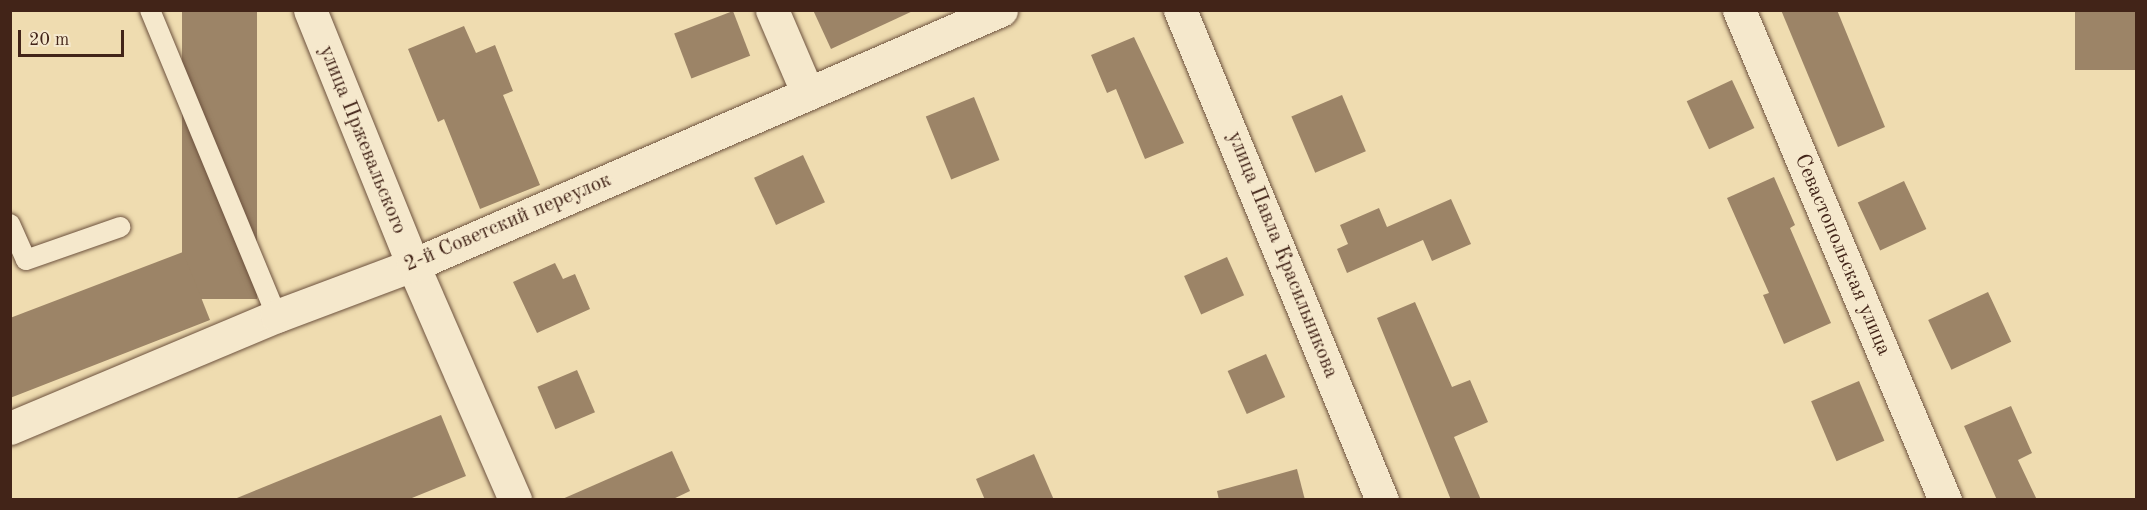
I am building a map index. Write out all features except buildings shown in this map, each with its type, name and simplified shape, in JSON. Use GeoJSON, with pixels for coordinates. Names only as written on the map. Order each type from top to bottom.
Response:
{"type":"FeatureCollection","features":[{"type":"Feature","properties":{"kind":"street","name":"улица Пржевальского"},"geometry":{"type":"LineString","coordinates":[[310,10],[413,265],[515,500]]}},
{"type":"Feature","properties":{"kind":"street"},"geometry":{"type":"LineString","coordinates":[[772,10],[808,94]]}},
{"type":"Feature","properties":{"kind":"street","name":"2-й Советский переулок"},"geometry":{"type":"LineString","coordinates":[[10,428],[277,316],[413,265],[1001,10]]}},
{"type":"Feature","properties":{"kind":"street","name":"улица Павла Красильникова"},"geometry":{"type":"LineString","coordinates":[[1180,10],[1382,500]]}},
{"type":"Feature","properties":{"kind":"street","name":"Севастопольская улица"},"geometry":{"type":"LineString","coordinates":[[1739,10],[1946,500]]}},
{"type":"Feature","properties":{"kind":"lane"},"geometry":{"type":"LineString","coordinates":[[150,10],[277,316]]}},
{"type":"Feature","properties":{"kind":"lane"},"geometry":{"type":"LineString","coordinates":[[10,224],[26,260],[120,227]]}}]}
